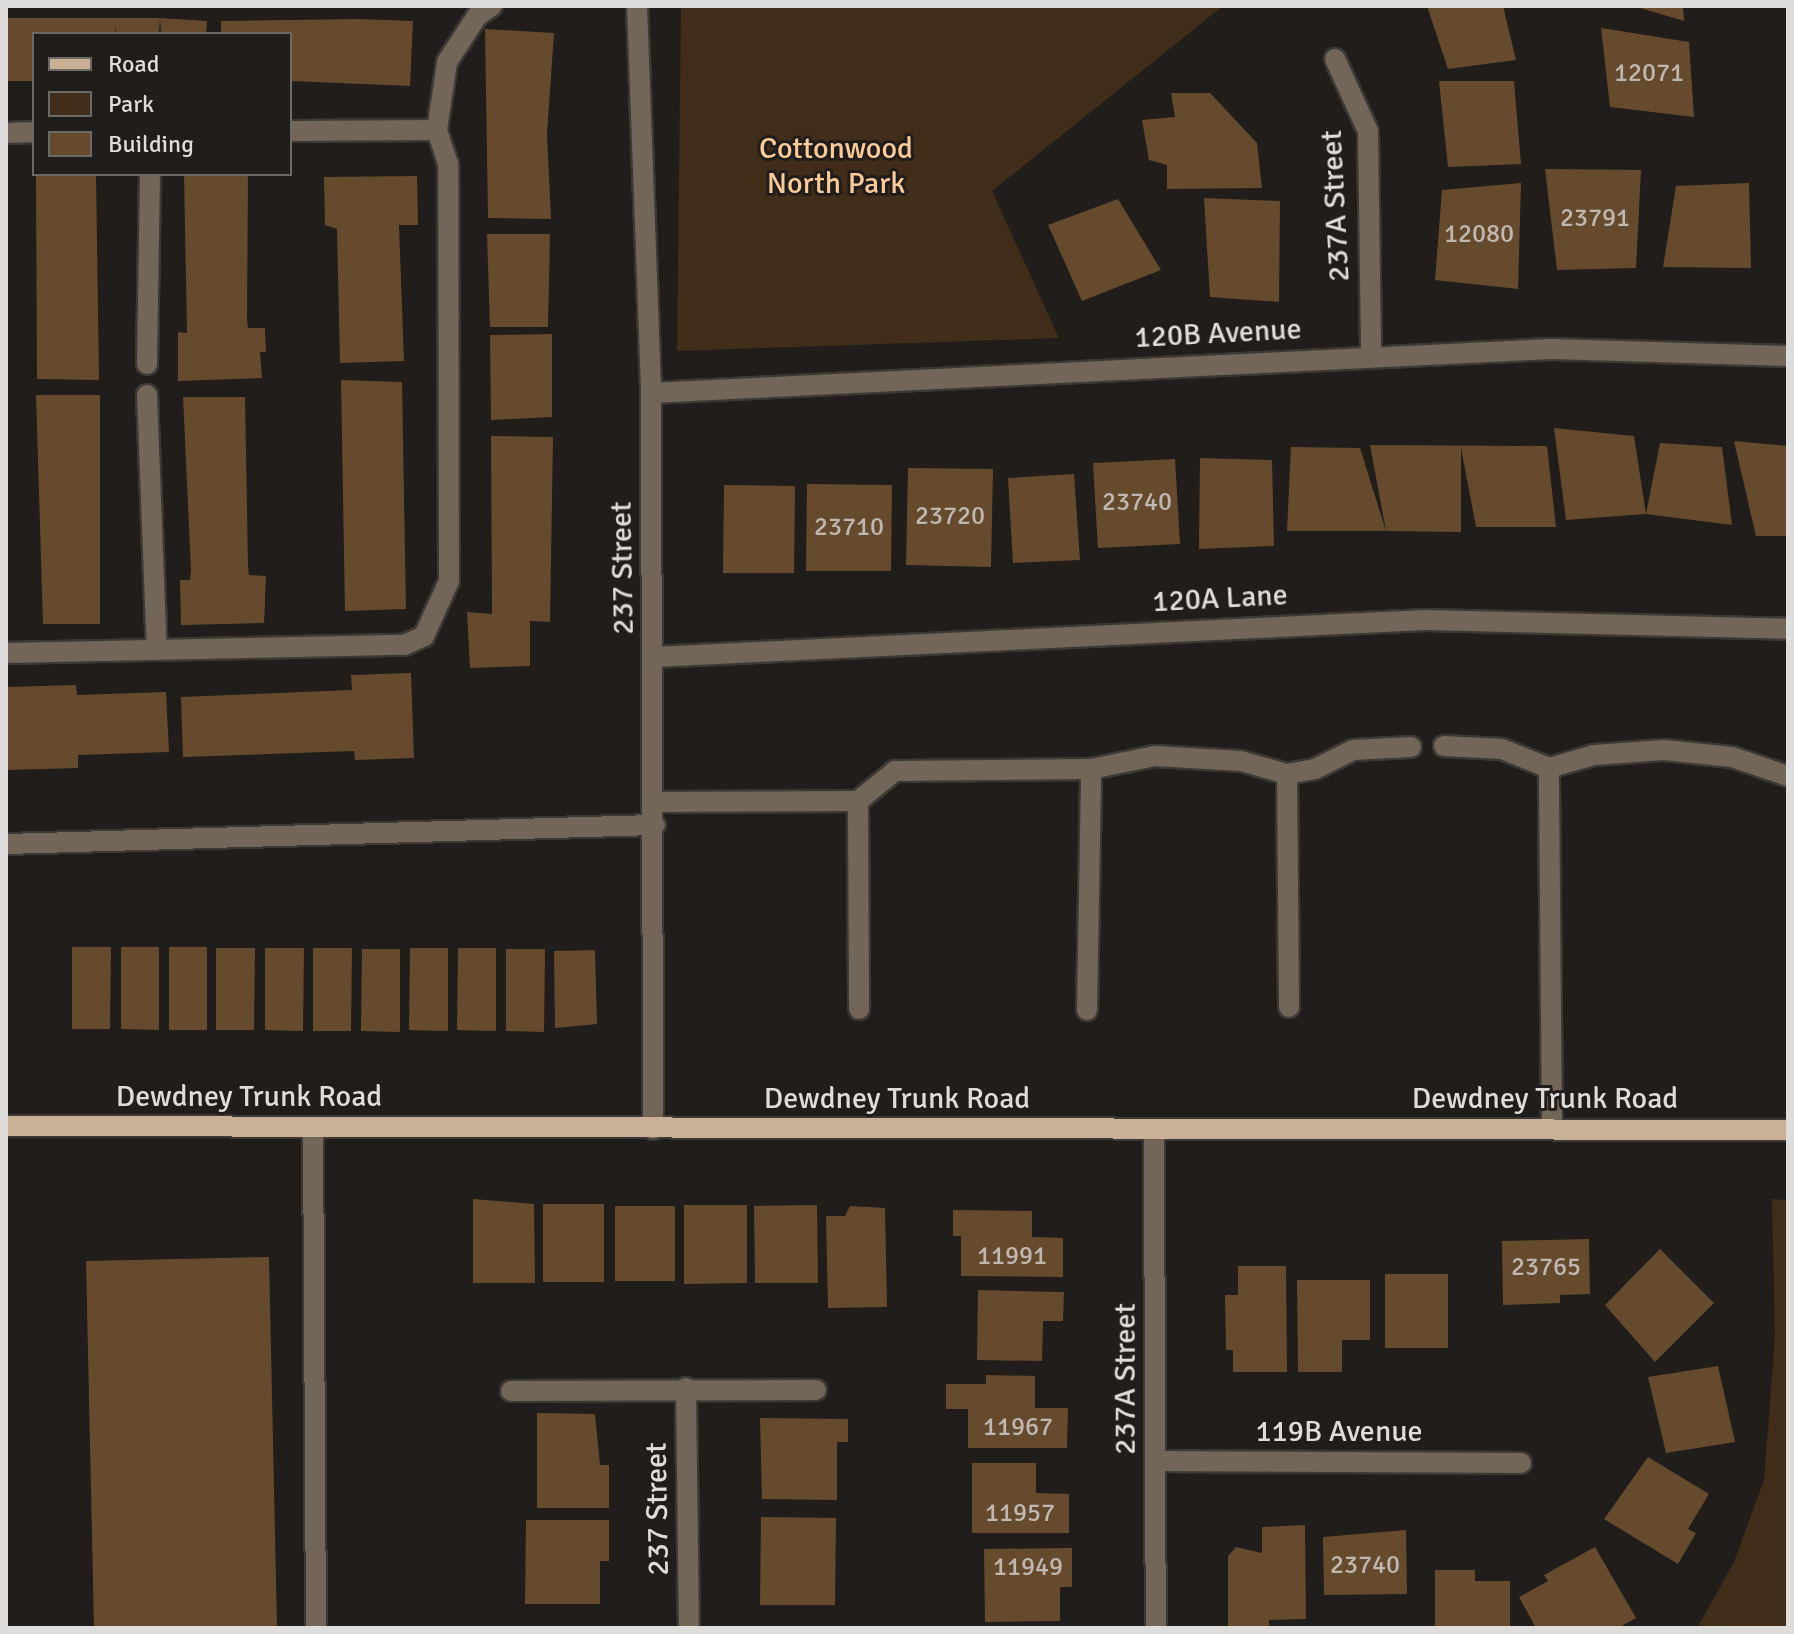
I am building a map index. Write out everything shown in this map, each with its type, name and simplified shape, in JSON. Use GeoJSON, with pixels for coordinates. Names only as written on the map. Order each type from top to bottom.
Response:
{"type":"FeatureCollection","features":[{"type":"Feature","properties":{"kind":"main road","name":"Dewdney Trunk Road"},"geometry":{"type":"LineString","coordinates":[[6,1126],[1788,1130]]}},
{"type":"Feature","properties":{"kind":"street"},"geometry":{"type":"LineString","coordinates":[[6,653],[404,645],[424,636],[433,623],[449,581],[448,164],[437,130],[447,62],[477,16],[492,6]]}},
{"type":"Feature","properties":{"kind":"street","name":"237 Street"},"geometry":{"type":"LineString","coordinates":[[637,6],[651,393],[655,802],[653,1129]]}},
{"type":"Feature","properties":{"kind":"street","name":"237A Street"},"geometry":{"type":"LineString","coordinates":[[1335,59],[1368,131],[1371,357]]}},
{"type":"Feature","properties":{"kind":"street"},"geometry":{"type":"LineString","coordinates":[[292,131],[437,130]]}},
{"type":"Feature","properties":{"kind":"street"},"geometry":{"type":"LineString","coordinates":[[6,133],[32,132]]}},
{"type":"Feature","properties":{"kind":"street"},"geometry":{"type":"LineString","coordinates":[[147,364],[150,176]]}},
{"type":"Feature","properties":{"kind":"street","name":"120B Avenue"},"geometry":{"type":"LineString","coordinates":[[651,393],[1551,349],[1788,356]]}},
{"type":"Feature","properties":{"kind":"street"},"geometry":{"type":"LineString","coordinates":[[147,395],[157,650]]}},
{"type":"Feature","properties":{"kind":"street","name":"120A Lane"},"geometry":{"type":"LineString","coordinates":[[654,657],[1425,620],[1788,629]]}},
{"type":"Feature","properties":{"kind":"street"},"geometry":{"type":"LineString","coordinates":[[1444,746],[1502,749],[1549,768],[1594,755],[1664,750],[1732,757],[1788,776]]}},
{"type":"Feature","properties":{"kind":"street"},"geometry":{"type":"LineString","coordinates":[[655,802],[858,801],[895,771],[1091,769],[1155,756],[1241,761],[1287,774],[1315,769],[1353,750],[1411,747]]}},
{"type":"Feature","properties":{"kind":"street"},"geometry":{"type":"LineString","coordinates":[[1549,768],[1552,1129]]}},
{"type":"Feature","properties":{"kind":"street"},"geometry":{"type":"LineString","coordinates":[[1087,1010],[1091,769]]}},
{"type":"Feature","properties":{"kind":"street"},"geometry":{"type":"LineString","coordinates":[[1287,774],[1289,1007]]}},
{"type":"Feature","properties":{"kind":"street"},"geometry":{"type":"LineString","coordinates":[[858,801],[859,1009]]}},
{"type":"Feature","properties":{"kind":"street"},"geometry":{"type":"LineString","coordinates":[[6,844],[655,825]]}},
{"type":"Feature","properties":{"kind":"street"},"geometry":{"type":"LineString","coordinates":[[313,1128],[316,1628]]}},
{"type":"Feature","properties":{"kind":"street","name":"237A Street"},"geometry":{"type":"LineString","coordinates":[[1154,1129],[1156,1628]]}},
{"type":"Feature","properties":{"kind":"street"},"geometry":{"type":"LineString","coordinates":[[511,1391],[686,1388],[816,1390]]}},
{"type":"Feature","properties":{"kind":"street","name":"237 Street"},"geometry":{"type":"LineString","coordinates":[[686,1388],[689,1628]]}},
{"type":"Feature","properties":{"kind":"street","name":"119B Avenue"},"geometry":{"type":"LineString","coordinates":[[1156,1461],[1521,1463]]}},
{"type":"Feature","properties":{"kind":"green space","name":"Cottonwood North Park"},"geometry":{"type":"Polygon","coordinates":[[[681,6],[1223,6],[992,191],[1059,338],[677,351],[681,6]]]}},
{"type":"Feature","properties":{"kind":"green space"},"geometry":{"type":"Polygon","coordinates":[[[1772,1199],[1788,1200],[1788,1628],[1697,1628],[1734,1562],[1764,1480],[1775,1336],[1772,1199]]]}},
{"type":"Feature","properties":{"kind":"building"},"geometry":{"type":"Polygon","coordinates":[[[1427,6],[1503,6],[1516,60],[1448,69],[1427,6]]]}},
{"type":"Feature","properties":{"kind":"building"},"geometry":{"type":"Polygon","coordinates":[[[1683,6],[1684,21],[1637,7],[1683,6]]]}},
{"type":"Feature","properties":{"kind":"building"},"geometry":{"type":"Polygon","coordinates":[[[6,18],[160,18],[159,32],[116,32],[115,25],[115,32],[32,32],[32,81],[6,81],[6,18]]]}},
{"type":"Feature","properties":{"kind":"building"},"geometry":{"type":"Polygon","coordinates":[[[160,18],[207,21],[206,32],[161,32],[160,18]]]}},
{"type":"Feature","properties":{"kind":"building"},"geometry":{"type":"Polygon","coordinates":[[[221,21],[413,21],[410,86],[292,81],[292,32],[221,32],[221,21]]]}},
{"type":"Feature","properties":{"kind":"building"},"geometry":{"type":"Polygon","coordinates":[[[1601,28],[1689,42],[1694,117],[1610,107],[1601,28]]]}},
{"type":"Feature","properties":{"kind":"building"},"geometry":{"type":"Polygon","coordinates":[[[485,29],[554,33],[547,134],[551,219],[488,218],[485,29]]]}},
{"type":"Feature","properties":{"kind":"building"},"geometry":{"type":"Polygon","coordinates":[[[1439,81],[1514,81],[1521,164],[1448,167],[1439,81]]]}},
{"type":"Feature","properties":{"kind":"building"},"geometry":{"type":"Polygon","coordinates":[[[1171,93],[1210,93],[1257,143],[1262,188],[1167,189],[1167,165],[1149,160],[1142,120],[1175,117],[1171,93]]]}},
{"type":"Feature","properties":{"kind":"building"},"geometry":{"type":"Polygon","coordinates":[[[1545,169],[1641,170],[1636,268],[1557,270],[1545,169]]]}},
{"type":"Feature","properties":{"kind":"building"},"geometry":{"type":"Polygon","coordinates":[[[36,176],[96,176],[99,380],[37,379],[36,176]]]}},
{"type":"Feature","properties":{"kind":"building"},"geometry":{"type":"Polygon","coordinates":[[[184,176],[248,176],[247,320],[248,328],[265,328],[266,352],[260,352],[262,378],[178,381],[178,332],[187,333],[184,176]]]}},
{"type":"Feature","properties":{"kind":"building"},"geometry":{"type":"Polygon","coordinates":[[[417,176],[418,225],[399,225],[404,361],[340,363],[337,229],[325,225],[324,177],[417,176]]]}},
{"type":"Feature","properties":{"kind":"building"},"geometry":{"type":"Polygon","coordinates":[[[1521,183],[1518,289],[1435,280],[1442,190],[1521,183]]]}},
{"type":"Feature","properties":{"kind":"building"},"geometry":{"type":"Polygon","coordinates":[[[1749,183],[1751,268],[1663,267],[1676,186],[1749,183]]]}},
{"type":"Feature","properties":{"kind":"building"},"geometry":{"type":"Polygon","coordinates":[[[1204,198],[1280,201],[1279,302],[1210,297],[1204,198]]]}},
{"type":"Feature","properties":{"kind":"building"},"geometry":{"type":"Polygon","coordinates":[[[1118,199],[1161,270],[1082,301],[1048,225],[1118,199]]]}},
{"type":"Feature","properties":{"kind":"building"},"geometry":{"type":"Polygon","coordinates":[[[487,234],[550,234],[548,327],[490,327],[487,234]]]}},
{"type":"Feature","properties":{"kind":"building"},"geometry":{"type":"Polygon","coordinates":[[[552,334],[552,417],[491,420],[490,335],[552,334]]]}},
{"type":"Feature","properties":{"kind":"building"},"geometry":{"type":"Polygon","coordinates":[[[341,380],[402,382],[406,609],[345,611],[341,380]]]}},
{"type":"Feature","properties":{"kind":"building"},"geometry":{"type":"Polygon","coordinates":[[[36,395],[100,395],[100,624],[43,624],[36,395]]]}},
{"type":"Feature","properties":{"kind":"building"},"geometry":{"type":"Polygon","coordinates":[[[183,397],[245,397],[248,566],[249,575],[266,576],[264,623],[181,625],[180,580],[190,580],[191,570],[183,397]]]}},
{"type":"Feature","properties":{"kind":"building"},"geometry":{"type":"Polygon","coordinates":[[[1554,428],[1634,436],[1646,514],[1566,520],[1554,428]]]}},
{"type":"Feature","properties":{"kind":"building"},"geometry":{"type":"Polygon","coordinates":[[[491,436],[553,437],[550,622],[530,621],[530,666],[470,668],[467,612],[492,614],[491,436]]]}},
{"type":"Feature","properties":{"kind":"building"},"geometry":{"type":"Polygon","coordinates":[[[1734,441],[1788,446],[1788,536],[1756,536],[1734,441]]]}},
{"type":"Feature","properties":{"kind":"building"},"geometry":{"type":"Polygon","coordinates":[[[1660,443],[1722,447],[1732,525],[1646,514],[1660,443]]]}},
{"type":"Feature","properties":{"kind":"building"},"geometry":{"type":"Polygon","coordinates":[[[1370,445],[1547,446],[1556,527],[1476,527],[1461,448],[1461,532],[1386,531],[1370,445]]]}},
{"type":"Feature","properties":{"kind":"building"},"geometry":{"type":"Polygon","coordinates":[[[1291,447],[1360,448],[1386,531],[1287,531],[1291,447]]]}},
{"type":"Feature","properties":{"kind":"building"},"geometry":{"type":"Polygon","coordinates":[[[1200,458],[1272,460],[1274,546],[1199,549],[1200,458]]]}},
{"type":"Feature","properties":{"kind":"building"},"geometry":{"type":"Polygon","coordinates":[[[1175,459],[1180,544],[1098,548],[1093,463],[1175,459]]]}},
{"type":"Feature","properties":{"kind":"building"},"geometry":{"type":"Polygon","coordinates":[[[908,468],[993,469],[991,567],[906,565],[908,468]]]}},
{"type":"Feature","properties":{"kind":"building"},"geometry":{"type":"Polygon","coordinates":[[[1074,474],[1080,560],[1013,563],[1008,478],[1074,474]]]}},
{"type":"Feature","properties":{"kind":"building"},"geometry":{"type":"Polygon","coordinates":[[[807,484],[892,485],[891,571],[806,571],[807,484]]]}},
{"type":"Feature","properties":{"kind":"building"},"geometry":{"type":"Polygon","coordinates":[[[724,485],[795,486],[794,573],[723,573],[724,485]]]}},
{"type":"Feature","properties":{"kind":"building"},"geometry":{"type":"Polygon","coordinates":[[[411,673],[414,758],[355,760],[354,751],[183,757],[181,697],[352,690],[351,675],[411,673]]]}},
{"type":"Feature","properties":{"kind":"building"},"geometry":{"type":"Polygon","coordinates":[[[76,685],[77,695],[166,692],[169,752],[78,755],[78,768],[6,770],[6,687],[76,685]]]}},
{"type":"Feature","properties":{"kind":"building"},"geometry":{"type":"Polygon","coordinates":[[[72,947],[111,947],[110,1029],[72,1029],[72,947]]]}},
{"type":"Feature","properties":{"kind":"building"},"geometry":{"type":"Polygon","coordinates":[[[121,947],[159,947],[159,1030],[121,1029],[121,947]]]}},
{"type":"Feature","properties":{"kind":"building"},"geometry":{"type":"Polygon","coordinates":[[[169,947],[207,947],[207,1030],[169,1030],[169,947]]]}},
{"type":"Feature","properties":{"kind":"building"},"geometry":{"type":"Polygon","coordinates":[[[216,948],[255,948],[254,1030],[216,1030],[216,948]]]}},
{"type":"Feature","properties":{"kind":"building"},"geometry":{"type":"Polygon","coordinates":[[[265,948],[304,948],[303,1031],[265,1030],[265,948]]]}},
{"type":"Feature","properties":{"kind":"building"},"geometry":{"type":"Polygon","coordinates":[[[313,948],[352,948],[351,1031],[313,1031],[313,948]]]}},
{"type":"Feature","properties":{"kind":"building"},"geometry":{"type":"Polygon","coordinates":[[[410,948],[448,948],[448,1031],[409,1030],[410,948]]]}},
{"type":"Feature","properties":{"kind":"building"},"geometry":{"type":"Polygon","coordinates":[[[458,948],[496,948],[496,1031],[457,1030],[458,948]]]}},
{"type":"Feature","properties":{"kind":"building"},"geometry":{"type":"Polygon","coordinates":[[[362,949],[400,949],[400,1032],[361,1031],[362,949]]]}},
{"type":"Feature","properties":{"kind":"building"},"geometry":{"type":"Polygon","coordinates":[[[506,949],[545,949],[544,1032],[506,1031],[506,949]]]}},
{"type":"Feature","properties":{"kind":"building"},"geometry":{"type":"Polygon","coordinates":[[[595,950],[597,1024],[555,1028],[554,951],[595,950]]]}},
{"type":"Feature","properties":{"kind":"building"},"geometry":{"type":"Polygon","coordinates":[[[473,1199],[534,1204],[535,1283],[473,1283],[473,1199]]]}},
{"type":"Feature","properties":{"kind":"building"},"geometry":{"type":"Polygon","coordinates":[[[543,1204],[604,1204],[604,1282],[543,1282],[543,1204]]]}},
{"type":"Feature","properties":{"kind":"building"},"geometry":{"type":"Polygon","coordinates":[[[684,1205],[747,1205],[747,1283],[684,1284],[684,1205]]]}},
{"type":"Feature","properties":{"kind":"building"},"geometry":{"type":"Polygon","coordinates":[[[817,1205],[818,1283],[755,1283],[754,1206],[817,1205]]]}},
{"type":"Feature","properties":{"kind":"building"},"geometry":{"type":"Polygon","coordinates":[[[615,1206],[675,1206],[675,1281],[615,1281],[615,1206]]]}},
{"type":"Feature","properties":{"kind":"building"},"geometry":{"type":"Polygon","coordinates":[[[850,1206],[885,1208],[887,1307],[828,1308],[826,1216],[845,1216],[850,1206]]]}},
{"type":"Feature","properties":{"kind":"building"},"geometry":{"type":"Polygon","coordinates":[[[953,1210],[1032,1211],[1032,1237],[1063,1238],[1063,1277],[961,1276],[961,1236],[953,1236],[953,1210]]]}},
{"type":"Feature","properties":{"kind":"building"},"geometry":{"type":"Polygon","coordinates":[[[1589,1239],[1590,1294],[1560,1295],[1560,1303],[1503,1305],[1502,1241],[1589,1239]]]}},
{"type":"Feature","properties":{"kind":"building"},"geometry":{"type":"Polygon","coordinates":[[[1660,1249],[1714,1303],[1655,1362],[1605,1305],[1660,1249]]]}},
{"type":"Feature","properties":{"kind":"building"},"geometry":{"type":"Polygon","coordinates":[[[269,1257],[277,1628],[94,1628],[86,1261],[269,1257]]]}},
{"type":"Feature","properties":{"kind":"building"},"geometry":{"type":"Polygon","coordinates":[[[1238,1266],[1286,1266],[1287,1372],[1233,1372],[1233,1350],[1226,1350],[1225,1295],[1238,1295],[1238,1266]]]}},
{"type":"Feature","properties":{"kind":"building"},"geometry":{"type":"Polygon","coordinates":[[[1385,1274],[1448,1274],[1448,1348],[1385,1348],[1385,1274]]]}},
{"type":"Feature","properties":{"kind":"building"},"geometry":{"type":"Polygon","coordinates":[[[1297,1280],[1370,1280],[1370,1340],[1342,1340],[1342,1372],[1298,1372],[1297,1280]]]}},
{"type":"Feature","properties":{"kind":"building"},"geometry":{"type":"Polygon","coordinates":[[[978,1290],[1064,1292],[1063,1321],[1043,1321],[1042,1361],[977,1360],[978,1290]]]}},
{"type":"Feature","properties":{"kind":"building"},"geometry":{"type":"Polygon","coordinates":[[[1718,1366],[1735,1442],[1666,1453],[1648,1377],[1718,1366]]]}},
{"type":"Feature","properties":{"kind":"building"},"geometry":{"type":"Polygon","coordinates":[[[986,1375],[1035,1376],[1035,1408],[1068,1408],[1067,1448],[968,1448],[968,1409],[946,1409],[946,1384],[986,1384],[986,1375]]]}},
{"type":"Feature","properties":{"kind":"building"},"geometry":{"type":"Polygon","coordinates":[[[537,1413],[595,1414],[600,1465],[609,1465],[609,1508],[537,1508],[537,1413]]]}},
{"type":"Feature","properties":{"kind":"building"},"geometry":{"type":"Polygon","coordinates":[[[760,1418],[848,1419],[848,1442],[837,1442],[837,1500],[762,1499],[760,1418]]]}},
{"type":"Feature","properties":{"kind":"building"},"geometry":{"type":"Polygon","coordinates":[[[1648,1457],[1709,1494],[1688,1529],[1696,1533],[1678,1564],[1604,1519],[1648,1457]]]}},
{"type":"Feature","properties":{"kind":"building"},"geometry":{"type":"Polygon","coordinates":[[[972,1463],[1036,1463],[1036,1493],[1069,1494],[1069,1533],[972,1533],[972,1463]]]}},
{"type":"Feature","properties":{"kind":"building"},"geometry":{"type":"Polygon","coordinates":[[[761,1517],[836,1518],[835,1605],[760,1605],[761,1517]]]}},
{"type":"Feature","properties":{"kind":"building"},"geometry":{"type":"Polygon","coordinates":[[[526,1520],[609,1520],[609,1561],[600,1561],[600,1604],[525,1604],[526,1520]]]}},
{"type":"Feature","properties":{"kind":"building"},"geometry":{"type":"Polygon","coordinates":[[[1305,1525],[1306,1619],[1269,1620],[1269,1628],[1228,1628],[1228,1556],[1236,1547],[1262,1553],[1262,1527],[1305,1525]]]}},
{"type":"Feature","properties":{"kind":"building"},"geometry":{"type":"Polygon","coordinates":[[[1406,1530],[1407,1594],[1324,1595],[1323,1537],[1406,1530]]]}},
{"type":"Feature","properties":{"kind":"building"},"geometry":{"type":"Polygon","coordinates":[[[1595,1547],[1636,1618],[1618,1628],[1536,1628],[1519,1597],[1548,1581],[1544,1575],[1595,1547]]]}},
{"type":"Feature","properties":{"kind":"building"},"geometry":{"type":"Polygon","coordinates":[[[1072,1548],[1072,1587],[1060,1587],[1060,1621],[985,1622],[984,1549],[1072,1548]]]}},
{"type":"Feature","properties":{"kind":"building"},"geometry":{"type":"Polygon","coordinates":[[[1435,1570],[1475,1570],[1475,1581],[1510,1581],[1510,1628],[1435,1628],[1435,1570]]]}}]}
